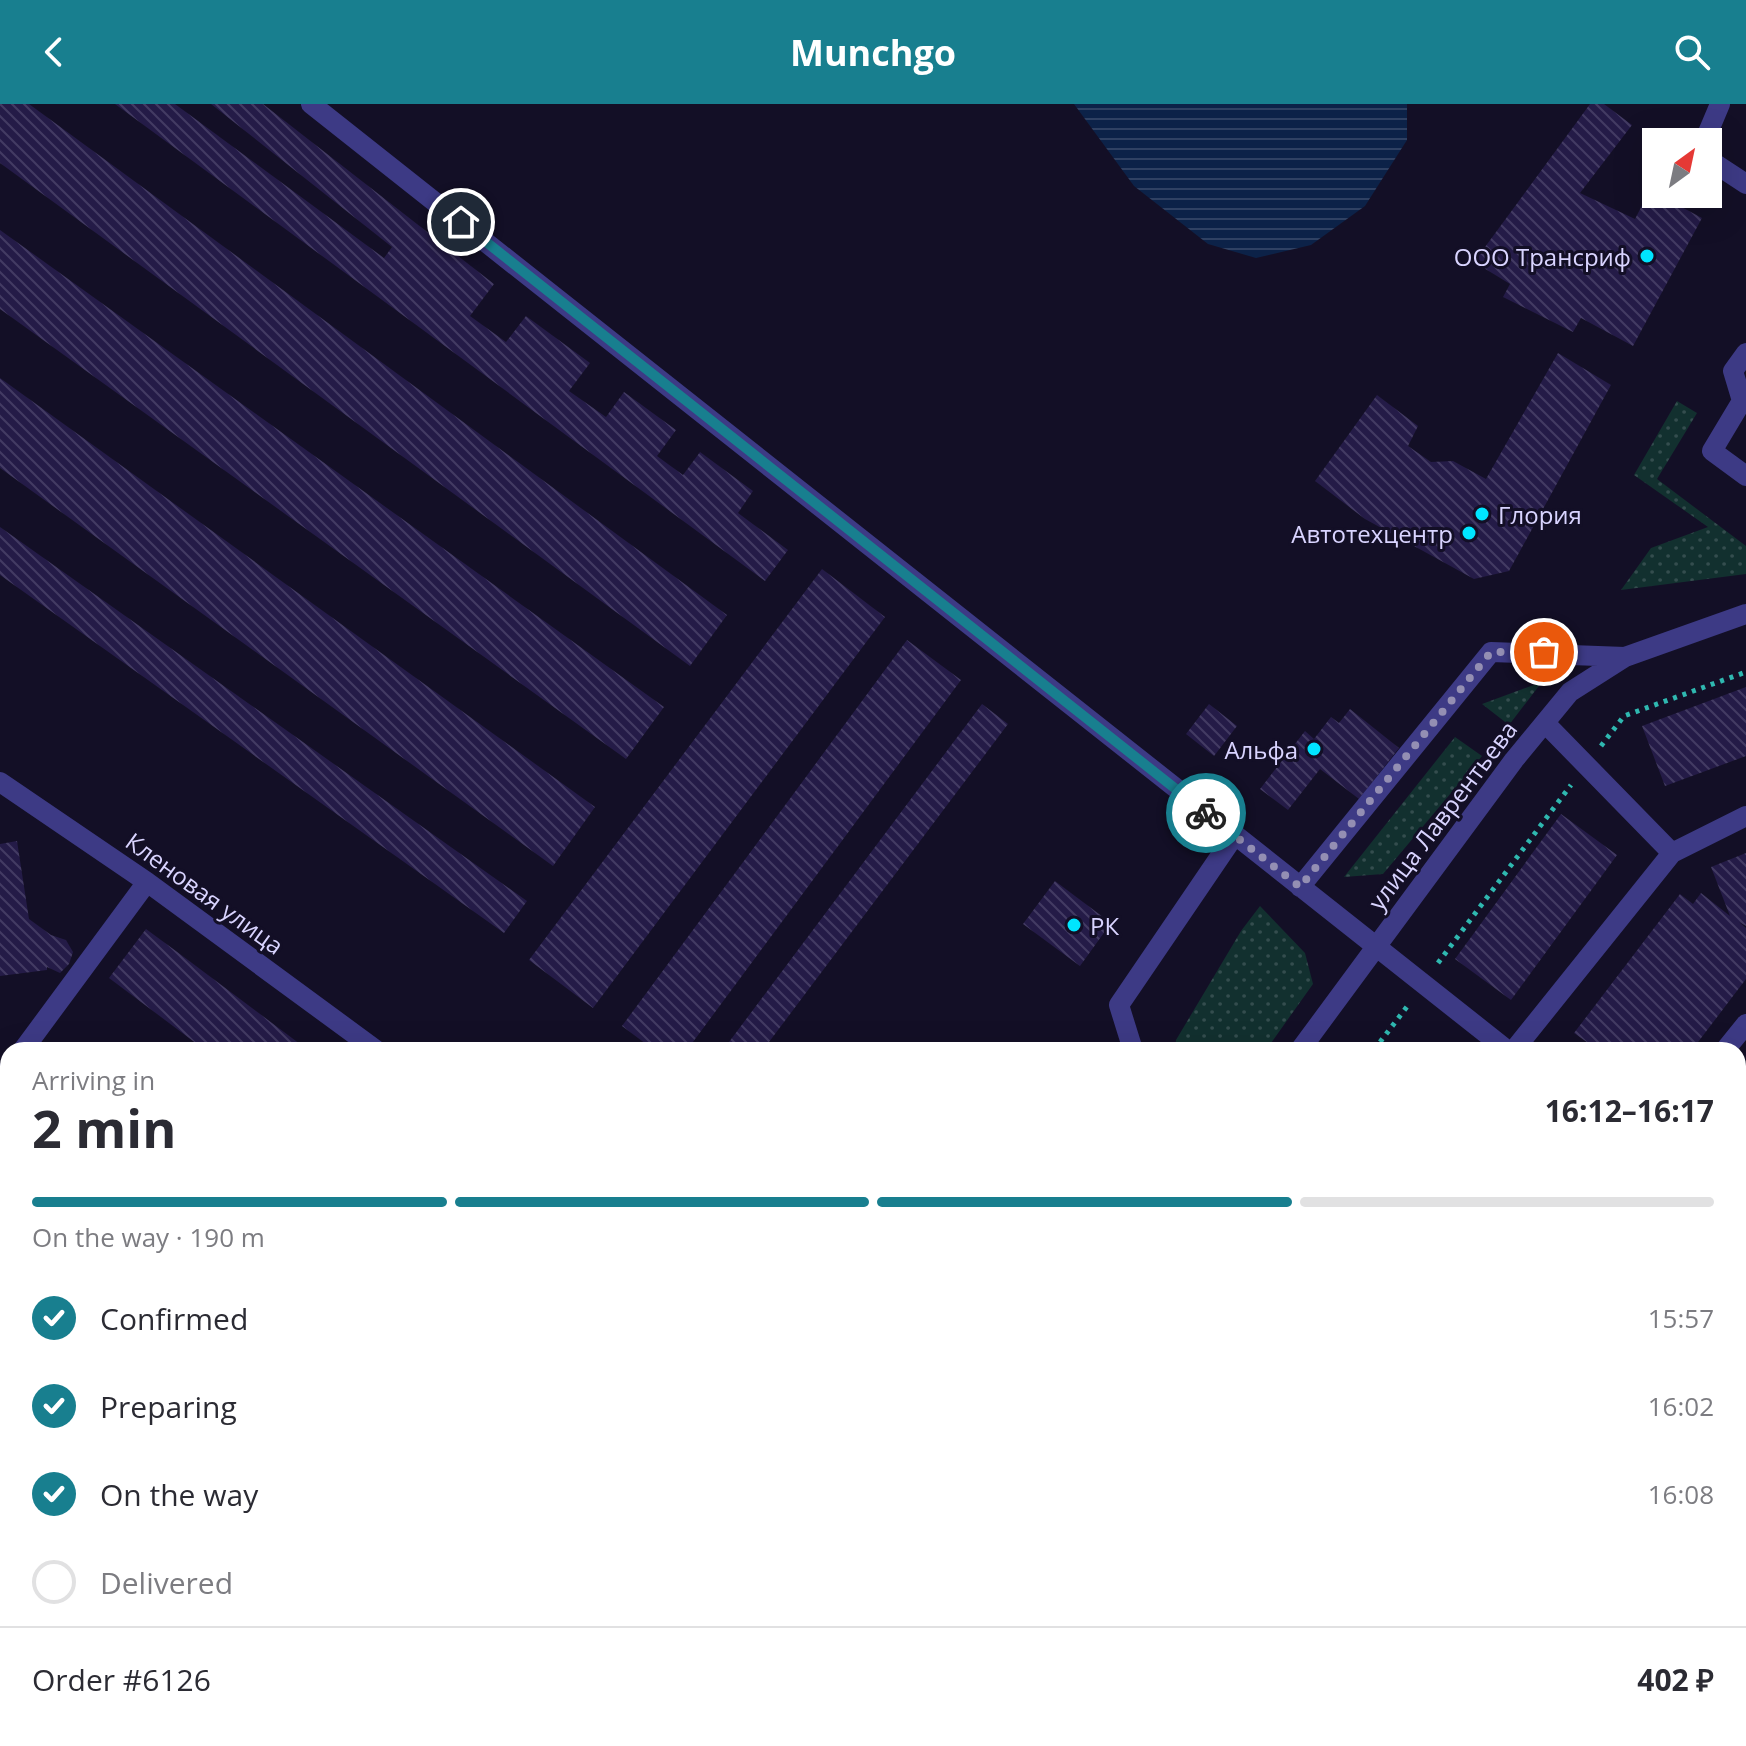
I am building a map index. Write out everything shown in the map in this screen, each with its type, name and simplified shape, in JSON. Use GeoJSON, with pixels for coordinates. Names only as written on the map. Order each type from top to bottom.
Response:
{"type":"FeatureCollection","features":[{"type":"Feature","properties":{"kind":"street"},"geometry":{"type":"LineString","coordinates":[[311,104],[1497,1042]]}},
{"type":"Feature","properties":{"kind":"street"},"geometry":{"type":"LineString","coordinates":[[1710,128],[1720,104]]}},
{"type":"Feature","properties":{"kind":"street"},"geometry":{"type":"LineString","coordinates":[[1722,168],[1746,184]]}},
{"type":"Feature","properties":{"kind":"street"},"geometry":{"type":"LineString","coordinates":[[1746,353],[1733,371],[1742,401],[1712,451],[1746,476]]}},
{"type":"Feature","properties":{"kind":"street","name":"улица Лаврентьева"},"geometry":{"type":"LineString","coordinates":[[1306,1042],[1514,760],[1570,692],[1625,657],[1746,614]]}},
{"type":"Feature","properties":{"kind":"street"},"geometry":{"type":"LineString","coordinates":[[1300,887],[1491,652],[1625,657]]}},
{"type":"Feature","properties":{"kind":"street"},"geometry":{"type":"LineString","coordinates":[[1545,723],[1672,853]]}},
{"type":"Feature","properties":{"kind":"street","name":"Кленовая улица"},"geometry":{"type":"LineString","coordinates":[[0,782],[147,882],[365,1042]]}},
{"type":"Feature","properties":{"kind":"street"},"geometry":{"type":"LineString","coordinates":[[1520,1042],[1672,853],[1746,816]]}},
{"type":"Feature","properties":{"kind":"street"},"geometry":{"type":"LineString","coordinates":[[1131,1042],[1119,1005],[1234,836]]}},
{"type":"Feature","properties":{"kind":"street"},"geometry":{"type":"LineString","coordinates":[[29,1042],[147,882]]}},
{"type":"Feature","properties":{"kind":"street"},"geometry":{"type":"LineString","coordinates":[[1731,1042],[1746,1024]]}},
{"type":"Feature","properties":{"kind":"path"},"geometry":{"type":"LineString","coordinates":[[1380,1042],[1624,716],[1746,672]]}},
{"type":"Feature","properties":{"kind":"green space"},"geometry":{"type":"Polygon","coordinates":[[[1677,401],[1697,413],[1657,479],[1746,546],[1746,574],[1621,590],[1651,548],[1708,527],[1634,475],[1677,401]]]}},
{"type":"Feature","properties":{"kind":"green space"},"geometry":{"type":"Polygon","coordinates":[[[1542,682],[1509,725],[1482,704],[1542,682]]]}},
{"type":"Feature","properties":{"kind":"green space"},"geometry":{"type":"Polygon","coordinates":[[[1455,737],[1482,756],[1383,874],[1344,877],[1455,737]]]}},
{"type":"Feature","properties":{"kind":"green space"},"geometry":{"type":"Polygon","coordinates":[[[1260,906],[1305,953],[1313,984],[1272,1042],[1176,1042],[1176,1040],[1241,931],[1260,906]]]}},
{"type":"Feature","properties":{"kind":"water"},"geometry":{"type":"Polygon","coordinates":[[[1074,104],[1407,104],[1407,140],[1365,206],[1311,245],[1256,258],[1208,244],[1134,186],[1074,104]]]}},
{"type":"Feature","properties":{"kind":"building"},"geometry":{"type":"Polygon","coordinates":[[[0,104],[29,104],[727,615],[690,666],[0,163],[0,104]]]}},
{"type":"Feature","properties":{"kind":"building"},"geometry":{"type":"Polygon","coordinates":[[[115,104],[175,104],[384,258],[392,247],[211,104],[263,104],[494,284],[470,316],[506,342],[526,316],[590,363],[569,391],[606,417],[624,392],[676,430],[657,456],[683,475],[700,452],[753,491],[738,513],[788,550],[765,581],[115,104]]]}},
{"type":"Feature","properties":{"kind":"building"},"geometry":{"type":"Polygon","coordinates":[[[1590,104],[1604,104],[1632,125],[1580,193],[1635,219],[1642,205],[1642,208],[1683,208],[1702,218],[1633,346],[1581,318],[1573,332],[1503,297],[1510,284],[1474,262],[1590,104]]]}},
{"type":"Feature","properties":{"kind":"building"},"geometry":{"type":"Polygon","coordinates":[[[0,230],[664,707],[626,759],[0,309],[0,230]]]}},
{"type":"Feature","properties":{"kind":"building"},"geometry":{"type":"Polygon","coordinates":[[[1558,353],[1611,385],[1509,571],[1474,579],[1365,519],[1315,481],[1377,395],[1418,426],[1408,446],[1431,462],[1453,461],[1486,479],[1558,353]]]}},
{"type":"Feature","properties":{"kind":"building"},"geometry":{"type":"Polygon","coordinates":[[[0,378],[595,807],[553,866],[0,468],[0,378]]]}},
{"type":"Feature","properties":{"kind":"building"},"geometry":{"type":"Polygon","coordinates":[[[0,527],[527,901],[504,933],[0,575],[0,527]]]}},
{"type":"Feature","properties":{"kind":"building"},"geometry":{"type":"Polygon","coordinates":[[[822,569],[885,617],[593,1008],[529,960],[822,569]]]}},
{"type":"Feature","properties":{"kind":"building"},"geometry":{"type":"Polygon","coordinates":[[[907,640],[961,680],[693,1042],[643,1042],[622,1026],[907,640]]]}},
{"type":"Feature","properties":{"kind":"building"},"geometry":{"type":"Polygon","coordinates":[[[1746,687],[1746,756],[1665,786],[1642,726],[1746,687]]]}},
{"type":"Feature","properties":{"kind":"building"},"geometry":{"type":"Polygon","coordinates":[[[982,704],[1008,724],[769,1042],[729,1042],[982,704]]]}},
{"type":"Feature","properties":{"kind":"building"},"geometry":{"type":"Polygon","coordinates":[[[1209,704],[1237,726],[1214,756],[1186,734],[1209,704]]]}},
{"type":"Feature","properties":{"kind":"building"},"geometry":{"type":"Polygon","coordinates":[[[1350,709],[1399,748],[1359,799],[1320,769],[1288,810],[1260,789],[1305,731],[1314,739],[1331,717],[1339,723],[1350,709]]]}},
{"type":"Feature","properties":{"kind":"building"},"geometry":{"type":"Polygon","coordinates":[[[1561,814],[1617,855],[1511,1000],[1455,959],[1561,814]]]}},
{"type":"Feature","properties":{"kind":"building"},"geometry":{"type":"Polygon","coordinates":[[[17,841],[29,919],[51,935],[66,940],[73,952],[69,964],[60,973],[47,967],[47,970],[0,976],[0,844],[17,841]]]}},
{"type":"Feature","properties":{"kind":"building"},"geometry":{"type":"Polygon","coordinates":[[[1746,853],[1746,926],[1739,922],[1746,928],[1746,979],[1698,1042],[1587,1042],[1574,1033],[1680,894],[1693,904],[1701,893],[1730,916],[1711,867],[1746,853]]]}},
{"type":"Feature","properties":{"kind":"building"},"geometry":{"type":"Polygon","coordinates":[[[1055,881],[1111,923],[1080,966],[1023,924],[1055,881]]]}},
{"type":"Feature","properties":{"kind":"building"},"geometry":{"type":"Polygon","coordinates":[[[146,929],[297,1042],[194,1042],[109,978],[146,929]]]}},
{"type":"Feature","properties":{"kind":"way so far"},"geometry":{"type":"LineString","coordinates":[[1206,813],[1300,887],[1491,652],[1544,652]]}},
{"type":"Feature","properties":{"kind":"place","name":"ООО Трансриф"},"geometry":{"type":"Point","coordinates":[1647,256]}},
{"type":"Feature","properties":{"kind":"place","name":"Глория"},"geometry":{"type":"Point","coordinates":[1482,514]}},
{"type":"Feature","properties":{"kind":"place","name":"Автотехцентр"},"geometry":{"type":"Point","coordinates":[1469,533]}},
{"type":"Feature","properties":{"kind":"place","name":"Альфа"},"geometry":{"type":"Point","coordinates":[1314,749]}},
{"type":"Feature","properties":{"kind":"place","name":"РК"},"geometry":{"type":"Point","coordinates":[1074,925]}},
{"type":"Feature","properties":{"kind":"route"},"geometry":{"type":"LineString","coordinates":[[461,222],[1206,813]]}}]}
